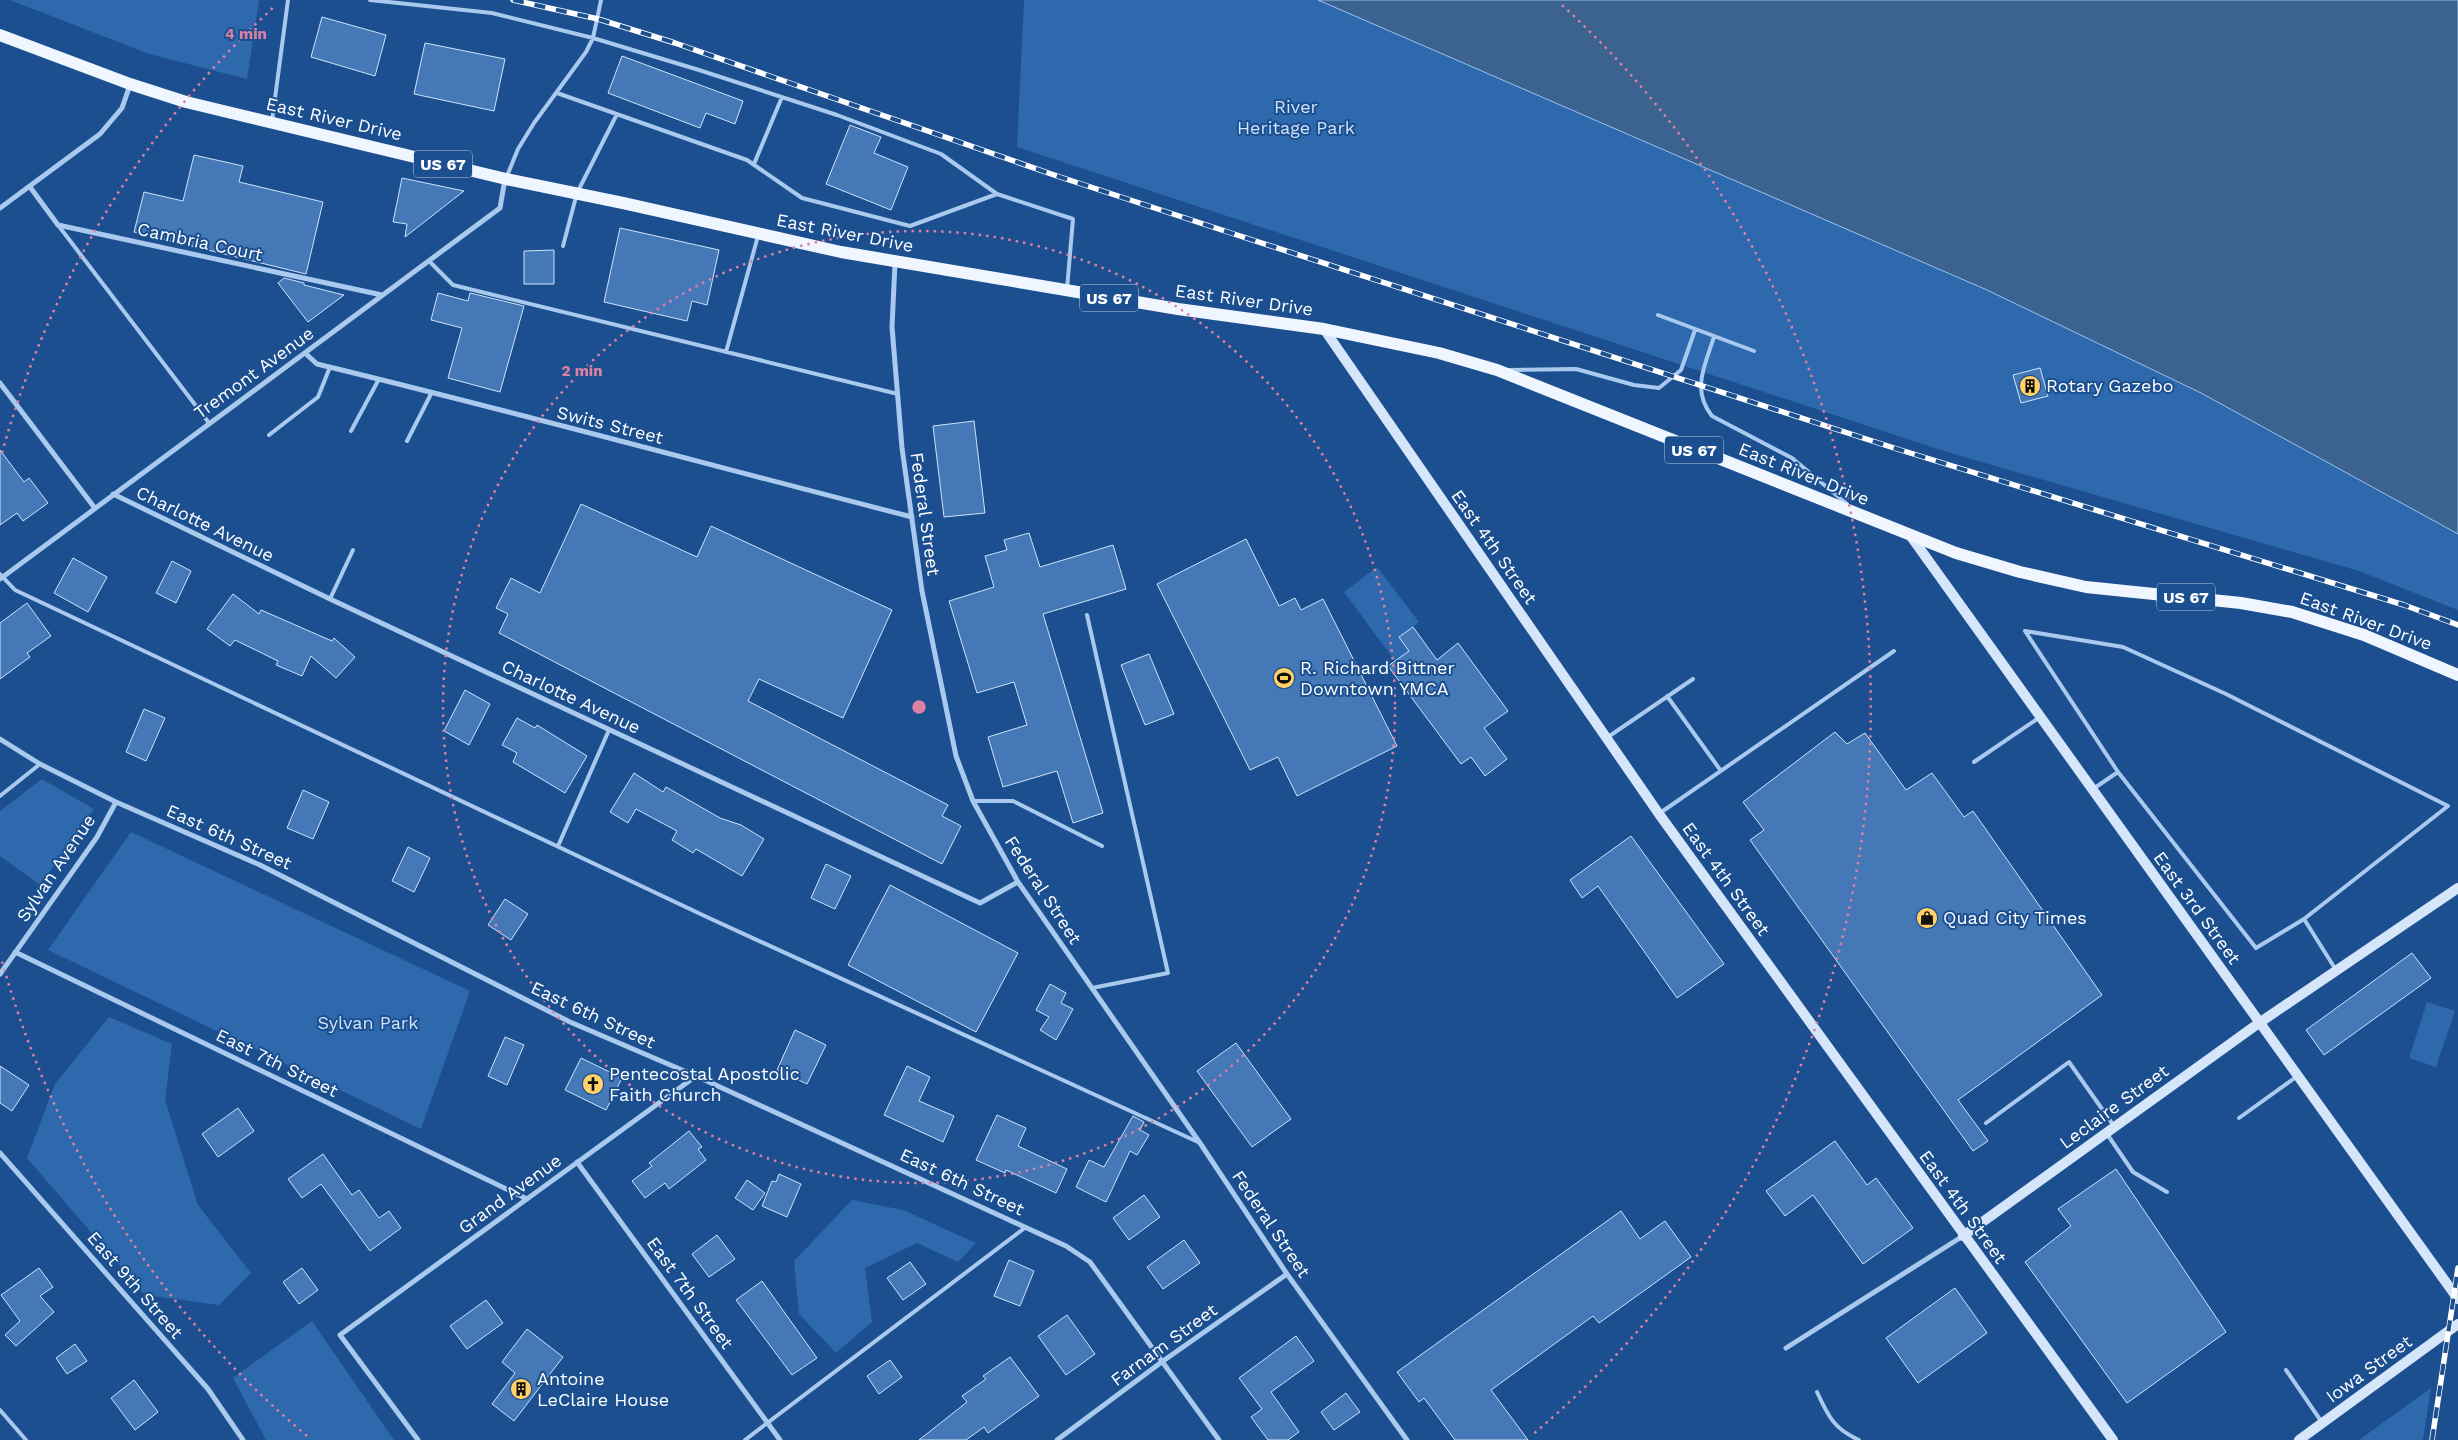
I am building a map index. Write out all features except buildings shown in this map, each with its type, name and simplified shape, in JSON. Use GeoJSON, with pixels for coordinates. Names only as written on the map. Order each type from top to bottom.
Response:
{"type":"FeatureCollection","features":[{"type":"Feature","properties":{"kind":"main road","name":"East River Drive"},"geometry":{"type":"LineString","coordinates":[[0,35],[130,84],[186,102],[506,179],[895,262],[1178,309],[1324,329],[1439,353],[1497,370],[1862,517],[2020,572],[2086,587],[2241,603],[2292,612],[2364,635],[2458,675]]}},
{"type":"Feature","properties":{"kind":"street"},"geometry":{"type":"LineString","coordinates":[[0,208],[100,134],[122,108],[130,84]]}},
{"type":"Feature","properties":{"kind":"street","name":"Tremont Avenue"},"geometry":{"type":"LineString","coordinates":[[1,577],[500,208],[506,179]]}},
{"type":"Feature","properties":{"kind":"street"},"geometry":{"type":"LineString","coordinates":[[30,186],[58,225]]}},
{"type":"Feature","properties":{"kind":"street","name":"Cambria Court"},"geometry":{"type":"LineString","coordinates":[[58,225],[382,295]]}},
{"type":"Feature","properties":{"kind":"street","name":"Federal Street"},"geometry":{"type":"LineString","coordinates":[[895,262],[892,327],[902,448],[922,591],[956,756],[973,801],[1018,882],[1200,1143],[1287,1274],[1407,1440]]}},
{"type":"Feature","properties":{"kind":"street","name":"East 4th Street"},"geometry":{"type":"LineString","coordinates":[[1324,329],[1658,814],[2113,1440]]}},
{"type":"Feature","properties":{"kind":"street","name":"Swits Street"},"geometry":{"type":"LineString","coordinates":[[305,353],[317,364],[433,391],[541,422],[912,516]]}},
{"type":"Feature","properties":{"kind":"street"},"geometry":{"type":"LineString","coordinates":[[0,383],[94,507]]}},
{"type":"Feature","properties":{"kind":"street","name":"Charlotte Avenue"},"geometry":{"type":"LineString","coordinates":[[112,494],[330,599],[980,903],[1018,882]]}},
{"type":"Feature","properties":{"kind":"street","name":"East 3rd Street"},"geometry":{"type":"LineString","coordinates":[[1910,535],[2458,1299]]}},
{"type":"Feature","properties":{"kind":"street","name":"East 6th Street"},"geometry":{"type":"LineString","coordinates":[[0,739],[40,764],[116,802],[260,865],[570,1022],[696,1076],[1066,1246],[1090,1262],[1220,1440]]}},
{"type":"Feature","properties":{"kind":"street","name":"Sylvan Avenue"},"geometry":{"type":"LineString","coordinates":[[0,974],[98,837],[116,802]]}},
{"type":"Feature","properties":{"kind":"street","name":"Leclaire Street"},"geometry":{"type":"LineString","coordinates":[[1786,1348],[1964,1236],[2259,1023],[2458,888]]}},
{"type":"Feature","properties":{"kind":"street","name":"East 7th Street"},"geometry":{"type":"LineString","coordinates":[[15,952],[527,1199]]}},
{"type":"Feature","properties":{"kind":"street","name":"Grand Avenue"},"geometry":{"type":"LineString","coordinates":[[418,1440],[340,1335],[696,1076]]}},
{"type":"Feature","properties":{"kind":"street","name":"East 9th Street"},"geometry":{"type":"LineString","coordinates":[[0,1153],[208,1389],[243,1440]]}},
{"type":"Feature","properties":{"kind":"street","name":"East 7th Street"},"geometry":{"type":"LineString","coordinates":[[577,1162],[780,1440]]}},
{"type":"Feature","properties":{"kind":"street","name":"Farnam Street"},"geometry":{"type":"LineString","coordinates":[[1057,1440],[1163,1360],[1287,1274]]}},
{"type":"Feature","properties":{"kind":"street","name":"Iowa Street"},"geometry":{"type":"LineString","coordinates":[[2299,1440],[2458,1324]]}},
{"type":"Feature","properties":{"kind":"lane"},"geometry":{"type":"LineString","coordinates":[[272,123],[288,0]]}},
{"type":"Feature","properties":{"kind":"lane"},"geometry":{"type":"LineString","coordinates":[[370,0],[492,13],[593,38],[837,115],[941,154],[997,194],[1073,219],[1066,291]]}},
{"type":"Feature","properties":{"kind":"lane"},"geometry":{"type":"LineString","coordinates":[[506,179],[518,149],[534,123],[573,72],[593,38],[601,0]]}},
{"type":"Feature","properties":{"kind":"lane"},"geometry":{"type":"LineString","coordinates":[[557,93],[747,160],[802,198],[910,226],[997,194]]}},
{"type":"Feature","properties":{"kind":"lane"},"geometry":{"type":"LineString","coordinates":[[754,164],[782,97]]}},
{"type":"Feature","properties":{"kind":"lane"},"geometry":{"type":"LineString","coordinates":[[563,246],[576,193],[617,114]]}},
{"type":"Feature","properties":{"kind":"lane"},"geometry":{"type":"LineString","coordinates":[[58,225],[209,423]]}},
{"type":"Feature","properties":{"kind":"lane"},"geometry":{"type":"LineString","coordinates":[[726,352],[759,234]]}},
{"type":"Feature","properties":{"kind":"lane"},"geometry":{"type":"LineString","coordinates":[[429,260],[453,285],[898,394]]}},
{"type":"Feature","properties":{"kind":"lane"},"geometry":{"type":"LineString","coordinates":[[1658,316],[1754,351]]}},
{"type":"Feature","properties":{"kind":"lane"},"geometry":{"type":"LineString","coordinates":[[1497,370],[1576,369],[1634,385],[1658,388],[1681,370],[1695,330]]}},
{"type":"Feature","properties":{"kind":"lane"},"geometry":{"type":"LineString","coordinates":[[1714,337],[1700,378],[1703,405],[1712,416],[1792,458],[1862,517]]}},
{"type":"Feature","properties":{"kind":"lane"},"geometry":{"type":"LineString","coordinates":[[269,435],[318,397],[330,367]]}},
{"type":"Feature","properties":{"kind":"lane"},"geometry":{"type":"LineString","coordinates":[[351,431],[379,379]]}},
{"type":"Feature","properties":{"kind":"lane"},"geometry":{"type":"LineString","coordinates":[[407,441],[433,391]]}},
{"type":"Feature","properties":{"kind":"lane"},"geometry":{"type":"LineString","coordinates":[[330,599],[353,550]]}},
{"type":"Feature","properties":{"kind":"lane"},"geometry":{"type":"LineString","coordinates":[[1,577],[15,590],[710,918],[1200,1143]]}},
{"type":"Feature","properties":{"kind":"lane"},"geometry":{"type":"LineString","coordinates":[[1087,615],[1168,973],[1091,988]]}},
{"type":"Feature","properties":{"kind":"lane"},"geometry":{"type":"LineString","coordinates":[[2025,631],[2123,647],[2226,694],[2448,806],[2304,919],[2256,948],[2118,772],[2025,631]]}},
{"type":"Feature","properties":{"kind":"lane"},"geometry":{"type":"LineString","coordinates":[[1658,814],[1894,651]]}},
{"type":"Feature","properties":{"kind":"lane"},"geometry":{"type":"LineString","coordinates":[[1606,739],[1693,679]]}},
{"type":"Feature","properties":{"kind":"lane"},"geometry":{"type":"LineString","coordinates":[[1667,696],[1721,771]]}},
{"type":"Feature","properties":{"kind":"lane"},"geometry":{"type":"LineString","coordinates":[[1974,762],[2040,717]]}},
{"type":"Feature","properties":{"kind":"lane"},"geometry":{"type":"LineString","coordinates":[[558,846],[609,730]]}},
{"type":"Feature","properties":{"kind":"lane"},"geometry":{"type":"LineString","coordinates":[[0,796],[40,764]]}},
{"type":"Feature","properties":{"kind":"lane"},"geometry":{"type":"LineString","coordinates":[[2092,790],[2118,772]]}},
{"type":"Feature","properties":{"kind":"lane"},"geometry":{"type":"LineString","coordinates":[[973,801],[1013,801],[1102,846]]}},
{"type":"Feature","properties":{"kind":"lane"},"geometry":{"type":"LineString","coordinates":[[2304,919],[2336,970]]}},
{"type":"Feature","properties":{"kind":"lane"},"geometry":{"type":"LineString","coordinates":[[1986,1123],[2069,1062],[2115,1127]]}},
{"type":"Feature","properties":{"kind":"lane"},"geometry":{"type":"LineString","coordinates":[[2240,1118],[2298,1075]]}},
{"type":"Feature","properties":{"kind":"lane"},"geometry":{"type":"LineString","coordinates":[[2106,1133],[2134,1172],[2167,1192]]}},
{"type":"Feature","properties":{"kind":"lane"},"geometry":{"type":"LineString","coordinates":[[745,1440],[1026,1226]]}},
{"type":"Feature","properties":{"kind":"lane"},"geometry":{"type":"LineString","coordinates":[[2286,1370],[2323,1423]]}},
{"type":"Feature","properties":{"kind":"lane"},"geometry":{"type":"LineString","coordinates":[[1817,1392],[1830,1420],[1847,1435],[1859,1440]]}},
{"type":"Feature","properties":{"kind":"lane"},"geometry":{"type":"LineString","coordinates":[[0,1410],[26,1440]]}},
{"type":"Feature","properties":{"kind":"green space"},"geometry":{"type":"Polygon","coordinates":[[[10,0],[259,0],[247,79],[149,54],[10,0]]]}},
{"type":"Feature","properties":{"kind":"green space","name":"River Heritage Park"},"geometry":{"type":"Polygon","coordinates":[[[1024,0],[1318,0],[1987,290],[2201,393],[2458,534],[2458,610],[2359,571],[1947,452],[1017,147],[1024,0]]]}},
{"type":"Feature","properties":{"kind":"green space"},"geometry":{"type":"Polygon","coordinates":[[[1377,567],[1419,622],[1399,637],[1409,651],[1395,661],[1344,592],[1377,567]]]}},
{"type":"Feature","properties":{"kind":"green space"},"geometry":{"type":"Polygon","coordinates":[[[42,779],[94,809],[40,885],[0,856],[0,811],[42,779]]]}},
{"type":"Feature","properties":{"kind":"green space","name":"Sylvan Park"},"geometry":{"type":"Polygon","coordinates":[[[131,832],[470,991],[421,1129],[48,950],[131,832]]]}},
{"type":"Feature","properties":{"kind":"green space"},"geometry":{"type":"Polygon","coordinates":[[[2427,1002],[2455,1011],[2436,1067],[2409,1058],[2427,1002]]]}},
{"type":"Feature","properties":{"kind":"green space"},"geometry":{"type":"Polygon","coordinates":[[[109,1017],[172,1044],[165,1100],[198,1205],[251,1273],[219,1305],[145,1295],[27,1158],[55,1084],[109,1017]]]}},
{"type":"Feature","properties":{"kind":"green space"},"geometry":{"type":"Polygon","coordinates":[[[852,1200],[903,1210],[976,1243],[958,1262],[917,1243],[865,1268],[872,1322],[836,1353],[799,1314],[794,1261],[852,1200]]]}},
{"type":"Feature","properties":{"kind":"green space"},"geometry":{"type":"Polygon","coordinates":[[[312,1321],[394,1440],[266,1440],[233,1378],[312,1321]]]}},
{"type":"Feature","properties":{"kind":"green space"},"geometry":{"type":"Polygon","coordinates":[[[2431,1388],[2423,1440],[2359,1440],[2431,1388]]]}},
{"type":"Feature","properties":{"kind":"shaded area"},"geometry":{"type":"Polygon","coordinates":[[[1318,0],[2458,0],[2458,534],[2201,393],[1987,290],[1318,0]]]}},
{"type":"Feature","properties":{"kind":"railway"},"geometry":{"type":"LineString","coordinates":[[513,0],[598,19],[675,43],[1057,176],[1234,234],[1894,448],[2404,605],[2458,625]]}},
{"type":"Feature","properties":{"kind":"railway"},"geometry":{"type":"LineString","coordinates":[[2432,1440],[2458,1268]]}},
{"type":"Feature","properties":{"kind":"place","name":"Rotary Gazebo"},"geometry":{"type":"Point","coordinates":[2030,386]}},
{"type":"Feature","properties":{"kind":"place","name":"R. Richard Bittner Downtown YMCA"},"geometry":{"type":"Point","coordinates":[1284,678]}},
{"type":"Feature","properties":{"kind":"place","name":"Quad City Times"},"geometry":{"type":"Point","coordinates":[1927,918]}},
{"type":"Feature","properties":{"kind":"place","name":"Pentecostal Apostolic Faith Church"},"geometry":{"type":"Point","coordinates":[593,1084]}},
{"type":"Feature","properties":{"kind":"place","name":"Antoine LeClaire House"},"geometry":{"type":"Point","coordinates":[521,1389]}}]}
